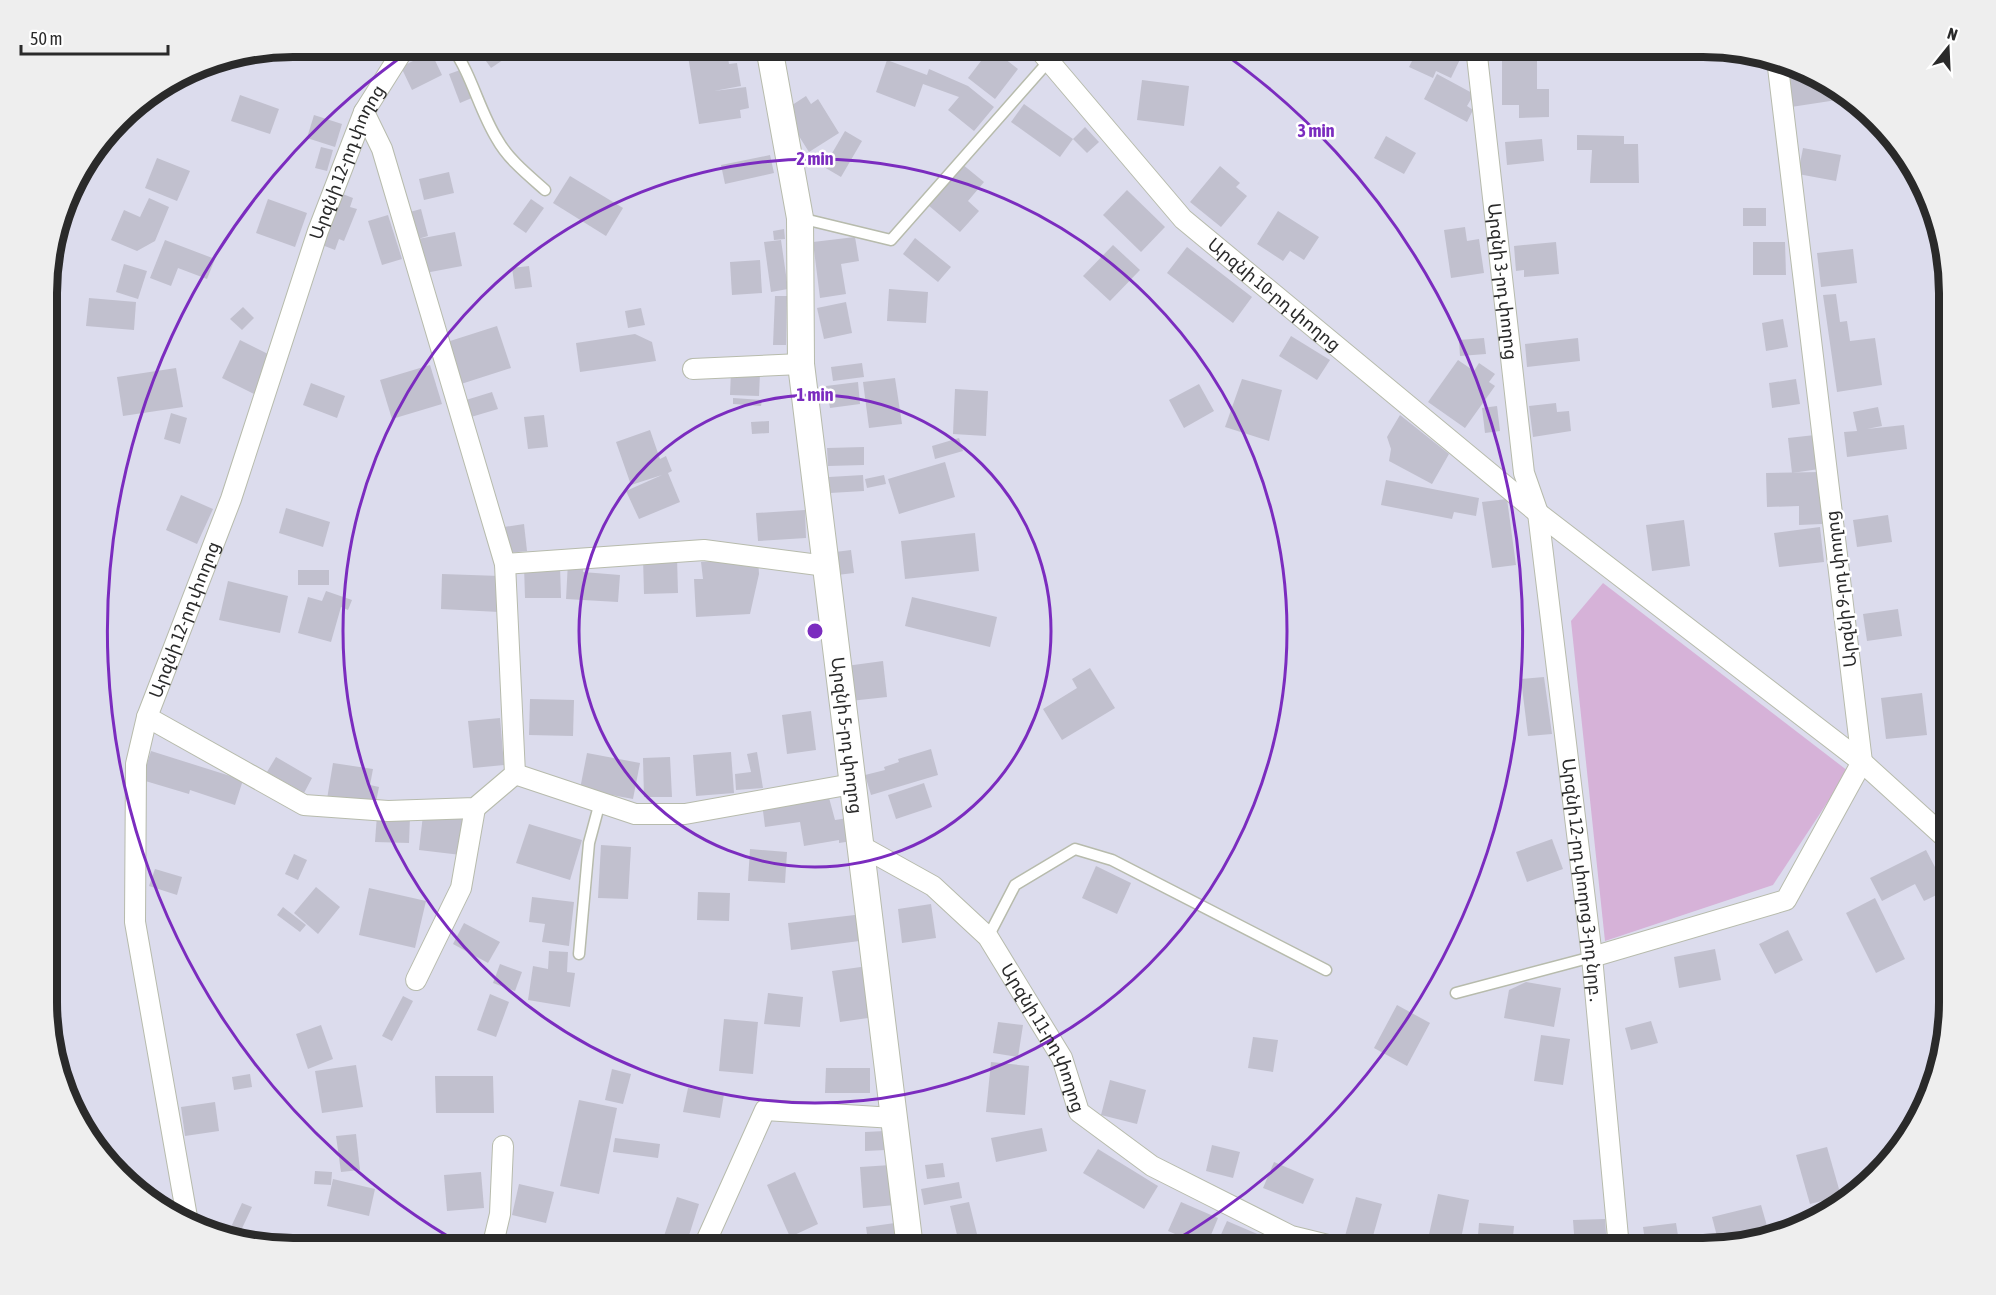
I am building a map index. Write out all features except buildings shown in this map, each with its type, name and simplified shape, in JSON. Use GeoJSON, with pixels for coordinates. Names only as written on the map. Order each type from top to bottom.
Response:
{"type":"FeatureCollection","features":[{"type":"Feature","properties":{"kind":"street","name":"Արզնի 12-րդ փողոց"},"geometry":{"type":"LineString","coordinates":[[186,1212],[135,922],[136,764],[147,717],[231,499],[318,231],[364,112],[398,57]]}},
{"type":"Feature","properties":{"kind":"street","name":"Արզնի 5-րդ փողոց"},"geometry":{"type":"LineString","coordinates":[[771,57],[800,218],[801,364],[908,1238]]}},
{"type":"Feature","properties":{"kind":"street","name":"Արզնի 10-րդ փողոց"},"geometry":{"type":"LineString","coordinates":[[1046,57],[1183,219],[1538,513],[1862,762],[1939,832]]}},
{"type":"Feature","properties":{"kind":"street","name":"Արզնի 3-րդ փողոց"},"geometry":{"type":"LineString","coordinates":[[1477,57],[1524,473],[1538,513]]}},
{"type":"Feature","properties":{"kind":"street","name":"Արզնի 9-րդ փողոց"},"geometry":{"type":"LineString","coordinates":[[1778,70],[1862,762]]}},
{"type":"Feature","properties":{"kind":"street"},"geometry":{"type":"LineString","coordinates":[[364,112],[382,149],[505,564],[515,774]]}},
{"type":"Feature","properties":{"kind":"street"},"geometry":{"type":"LineString","coordinates":[[693,369],[801,364]]}},
{"type":"Feature","properties":{"kind":"street","name":"Արզնի 12-րդ փողոց 3-րդ նրբ․"},"geometry":{"type":"LineString","coordinates":[[1538,513],[1592,957],[1618,1238]]}},
{"type":"Feature","properties":{"kind":"street"},"geometry":{"type":"LineString","coordinates":[[505,564],[704,550],[826,566]]}},
{"type":"Feature","properties":{"kind":"street"},"geometry":{"type":"LineString","coordinates":[[147,717],[304,805],[388,811],[475,808],[515,774]]}},
{"type":"Feature","properties":{"kind":"street"},"geometry":{"type":"LineString","coordinates":[[1592,957],[1786,900],[1862,762]]}},
{"type":"Feature","properties":{"kind":"street"},"geometry":{"type":"LineString","coordinates":[[515,774],[635,814],[686,814],[852,784]]}},
{"type":"Feature","properties":{"kind":"street"},"geometry":{"type":"LineString","coordinates":[[416,980],[460,888],[475,808]]}},
{"type":"Feature","properties":{"kind":"street","name":"Արզնի 11-րդ փողոց"},"geometry":{"type":"LineString","coordinates":[[861,846],[933,886],[988,937],[1062,1058],[1079,1112],[1152,1166],[1299,1238]]}},
{"type":"Feature","properties":{"kind":"street"},"geometry":{"type":"LineString","coordinates":[[707,1238],[765,1110],[894,1118]]}},
{"type":"Feature","properties":{"kind":"street"},"geometry":{"type":"LineString","coordinates":[[494,1238],[500,1214],[503,1146]]}},
{"type":"Feature","properties":{"kind":"lane"},"geometry":{"type":"LineString","coordinates":[[460,57],[497,140],[522,170],[545,190]]}},
{"type":"Feature","properties":{"kind":"lane"},"geometry":{"type":"LineString","coordinates":[[800,218],[891,240],[1041,57]]}},
{"type":"Feature","properties":{"kind":"lane"},"geometry":{"type":"LineString","coordinates":[[579,954],[589,843],[600,802]]}},
{"type":"Feature","properties":{"kind":"lane"},"geometry":{"type":"LineString","coordinates":[[988,937],[1015,885],[1075,849],[1112,860],[1326,970]]}},
{"type":"Feature","properties":{"kind":"lane"},"geometry":{"type":"LineString","coordinates":[[1456,993],[1592,957]]}},
{"type":"Feature","properties":{"kind":"shaded area"},"geometry":{"type":"Polygon","coordinates":[[[1603,583],[1848,771],[1773,885],[1605,941],[1571,621],[1603,583]]]}}]}
